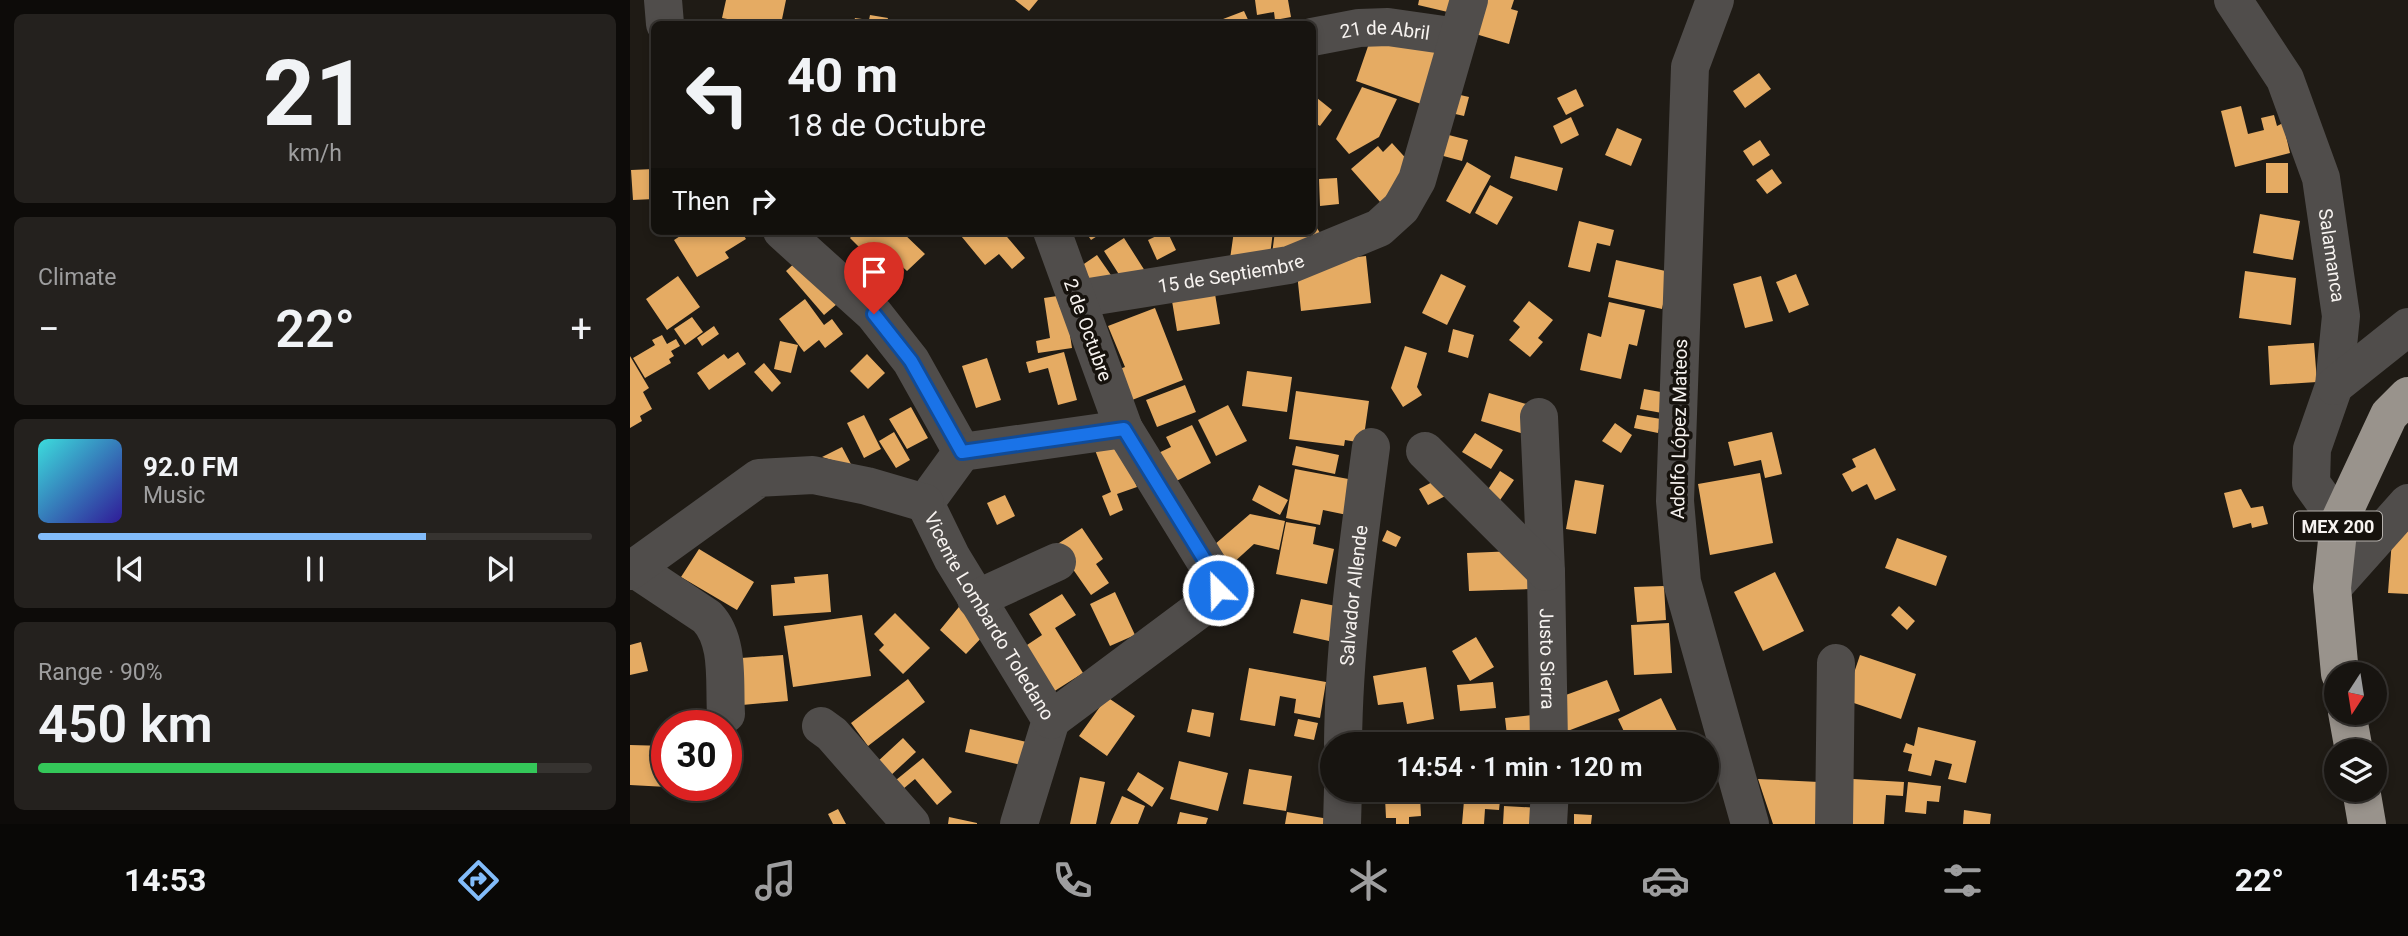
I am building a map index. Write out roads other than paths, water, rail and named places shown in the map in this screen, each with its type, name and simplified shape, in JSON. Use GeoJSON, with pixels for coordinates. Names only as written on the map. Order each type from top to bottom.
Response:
{"type":"FeatureCollection","features":[{"type":"Feature","properties":{"kind":"highway","name":"MEX 200"},"geometry":{"type":"LineString","coordinates":[[2339,662],[2332,588],[2339,522],[2389,415],[2408,396]]}},
{"type":"Feature","properties":{"kind":"highway"},"geometry":{"type":"LineString","coordinates":[[2363,802],[2367,824]]}},
{"type":"Feature","properties":{"kind":"street"},"geometry":{"type":"LineString","coordinates":[[663,0],[665,21]]}},
{"type":"Feature","properties":{"kind":"street"},"geometry":{"type":"LineString","coordinates":[[1458,37],[1469,0]]}},
{"type":"Feature","properties":{"kind":"street","name":"Adolfo López Mateos"},"geometry":{"type":"LineString","coordinates":[[1715,0],[1690,66],[1675,501],[1682,582],[1750,824]]}},
{"type":"Feature","properties":{"kind":"street","name":"Salamanca"},"geometry":{"type":"LineString","coordinates":[[2233,0],[2285,79],[2321,178],[2341,316],[2334,386],[2312,449],[2311,483],[2339,522]]}},
{"type":"Feature","properties":{"kind":"street","name":"21 de Abril"},"geometry":{"type":"LineString","coordinates":[[1316,36],[1359,28],[1388,27],[1458,37]]}},
{"type":"Feature","properties":{"kind":"street","name":"15 de Septiembre"},"geometry":{"type":"LineString","coordinates":[[1077,299],[1289,265],[1379,228],[1401,208],[1416,180],[1458,37]]}},
{"type":"Feature","properties":{"kind":"street"},"geometry":{"type":"LineString","coordinates":[[786,235],[874,314],[911,361],[962,452],[1124,429]]}},
{"type":"Feature","properties":{"kind":"street","name":"2 de Octubre"},"geometry":{"type":"LineString","coordinates":[[1051,720],[1212,600],[1218,590],[1217,580],[1124,429],[1053,235]]}},
{"type":"Feature","properties":{"kind":"street"},"geometry":{"type":"LineString","coordinates":[[2334,386],[2408,327]]}},
{"type":"Feature","properties":{"kind":"street","name":"Justo Sierra"},"geometry":{"type":"LineString","coordinates":[[1539,416],[1546,572],[1549,732]]}},
{"type":"Feature","properties":{"kind":"street","name":"Salvador Allende"},"geometry":{"type":"LineString","coordinates":[[1343,732],[1344,682],[1351,605],[1371,447]]}},
{"type":"Feature","properties":{"kind":"street"},"geometry":{"type":"LineString","coordinates":[[1425,451],[1546,572]]}},
{"type":"Feature","properties":{"kind":"street","name":"Vicente Lombardo Toledano"},"geometry":{"type":"LineString","coordinates":[[962,452],[925,503],[952,558],[1051,720],[1019,824]]}},
{"type":"Feature","properties":{"kind":"street"},"geometry":{"type":"LineString","coordinates":[[726,710],[722,646],[717,627],[708,617],[632,570],[759,478],[813,475],[867,486],[925,503]]}},
{"type":"Feature","properties":{"kind":"street"},"geometry":{"type":"LineString","coordinates":[[2332,588],[2408,503]]}},
{"type":"Feature","properties":{"kind":"street"},"geometry":{"type":"LineString","coordinates":[[976,599],[1057,562]]}},
{"type":"Feature","properties":{"kind":"street"},"geometry":{"type":"LineString","coordinates":[[1834,824],[1836,663]]}},
{"type":"Feature","properties":{"kind":"street"},"geometry":{"type":"LineString","coordinates":[[821,726],[832,734],[911,824]]}},
{"type":"Feature","properties":{"kind":"street"},"geometry":{"type":"LineString","coordinates":[[1342,824],[1343,802]]}},
{"type":"Feature","properties":{"kind":"street"},"geometry":{"type":"LineString","coordinates":[[1548,824],[1549,802]]}}]}
